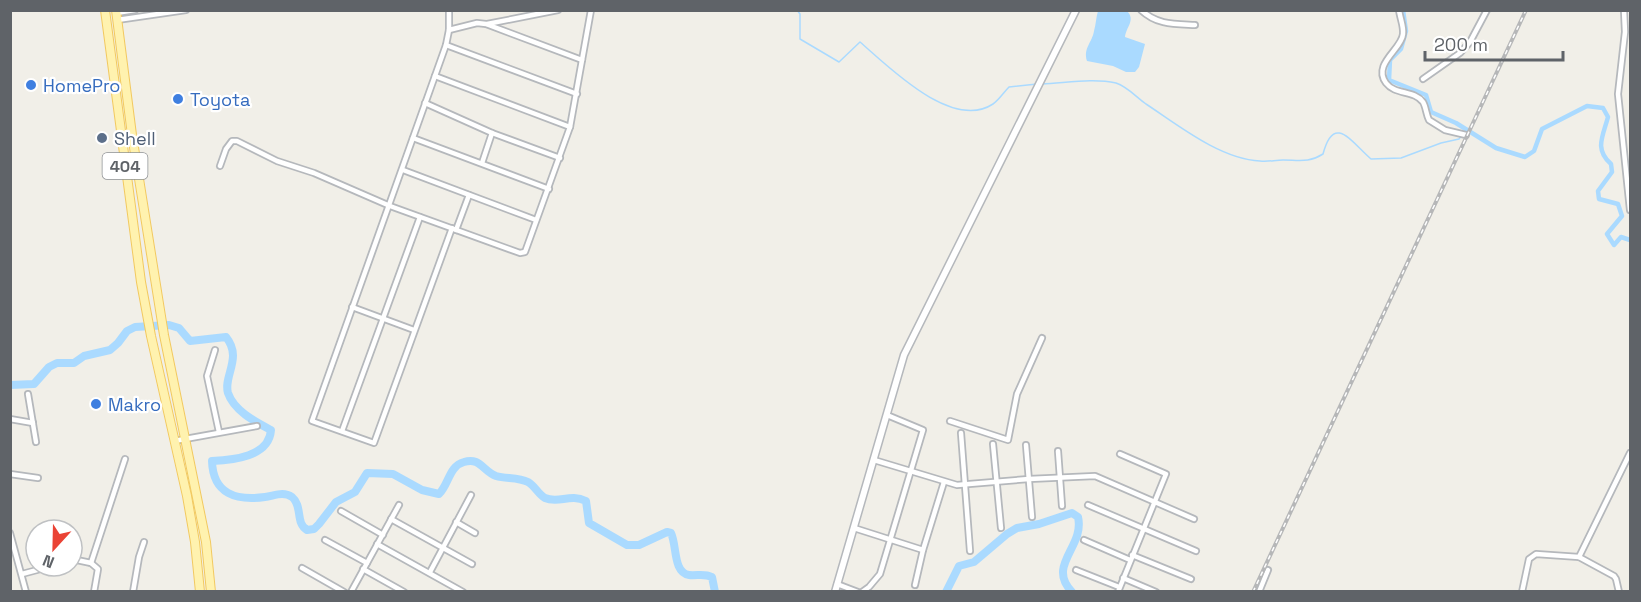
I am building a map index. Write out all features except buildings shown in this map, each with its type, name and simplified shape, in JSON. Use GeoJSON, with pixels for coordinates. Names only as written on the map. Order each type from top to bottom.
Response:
{"type":"FeatureCollection","features":[{"type":"Feature","properties":{"kind":"main road","name":"404"},"geometry":{"type":"LineString","coordinates":[[105,10],[128,193],[148,321],[193,531],[200,591]]}},
{"type":"Feature","properties":{"kind":"main road","name":"404"},"geometry":{"type":"LineString","coordinates":[[116,15],[132,135],[164,335],[206,542],[211,591]]}},
{"type":"Feature","properties":{"kind":"street"},"geometry":{"type":"LineString","coordinates":[[116,15],[135,10]]}},
{"type":"Feature","properties":{"kind":"street"},"geometry":{"type":"LineString","coordinates":[[116,15],[186,10]]}},
{"type":"Feature","properties":{"kind":"street"},"geometry":{"type":"LineString","coordinates":[[449,10],[446,45],[312,420],[374,443],[414,330],[470,195]]}},
{"type":"Feature","properties":{"kind":"street"},"geometry":{"type":"LineString","coordinates":[[486,24],[558,10]]}},
{"type":"Feature","properties":{"kind":"street"},"geometry":{"type":"LineString","coordinates":[[220,166],[226,149],[232,141],[237,141],[277,161],[314,172],[390,206],[520,253],[525,252],[570,127],[578,94],[591,10]]}},
{"type":"Feature","properties":{"kind":"street"},"geometry":{"type":"LineString","coordinates":[[887,415],[923,430],[892,540],[880,574],[869,586],[860,591],[836,588],[904,355],[1035,88],[1076,10]]}},
{"type":"Feature","properties":{"kind":"street"},"geometry":{"type":"LineString","coordinates":[[1141,10],[1148,17],[1159,22],[1195,25]]}},
{"type":"Feature","properties":{"kind":"street"},"geometry":{"type":"LineString","coordinates":[[1399,10],[1403,33],[1399,45],[1384,63],[1385,83],[1393,90],[1419,98],[1424,104],[1429,120],[1445,130],[1466,135]]}},
{"type":"Feature","properties":{"kind":"street"},"geometry":{"type":"LineString","coordinates":[[1424,79],[1460,53],[1470,42],[1487,10]]}},
{"type":"Feature","properties":{"kind":"street"},"geometry":{"type":"LineString","coordinates":[[1624,10],[1625,32],[1618,94],[1630,210]]}},
{"type":"Feature","properties":{"kind":"street"},"geometry":{"type":"LineString","coordinates":[[449,30],[477,23],[486,24],[582,60]]}},
{"type":"Feature","properties":{"kind":"street"},"geometry":{"type":"LineString","coordinates":[[446,45],[578,94]]}},
{"type":"Feature","properties":{"kind":"street"},"geometry":{"type":"LineString","coordinates":[[435,76],[570,127]]}},
{"type":"Feature","properties":{"kind":"street"},"geometry":{"type":"LineString","coordinates":[[425,103],[492,133],[560,158]]}},
{"type":"Feature","properties":{"kind":"street"},"geometry":{"type":"LineString","coordinates":[[482,163],[492,133]]}},
{"type":"Feature","properties":{"kind":"street"},"geometry":{"type":"LineString","coordinates":[[413,138],[549,189]]}},
{"type":"Feature","properties":{"kind":"street"},"geometry":{"type":"LineString","coordinates":[[403,170],[536,220]]}},
{"type":"Feature","properties":{"kind":"street"},"geometry":{"type":"LineString","coordinates":[[342,431],[420,217]]}},
{"type":"Feature","properties":{"kind":"street"},"geometry":{"type":"LineString","coordinates":[[352,307],[414,330]]}},
{"type":"Feature","properties":{"kind":"street"},"geometry":{"type":"LineString","coordinates":[[950,421],[1008,440],[1017,394],[1042,338]]}},
{"type":"Feature","properties":{"kind":"street"},"geometry":{"type":"LineString","coordinates":[[215,350],[207,376],[219,432]]}},
{"type":"Feature","properties":{"kind":"street"},"geometry":{"type":"LineString","coordinates":[[28,394],[36,442]]}},
{"type":"Feature","properties":{"kind":"street"},"geometry":{"type":"LineString","coordinates":[[10,419],[33,423]]}},
{"type":"Feature","properties":{"kind":"street"},"geometry":{"type":"LineString","coordinates":[[174,441],[256,426]]}},
{"type":"Feature","properties":{"kind":"street"},"geometry":{"type":"LineString","coordinates":[[961,434],[970,551]]}},
{"type":"Feature","properties":{"kind":"street"},"geometry":{"type":"LineString","coordinates":[[993,444],[1001,528]]}},
{"type":"Feature","properties":{"kind":"street"},"geometry":{"type":"LineString","coordinates":[[1026,445],[1032,517]]}},
{"type":"Feature","properties":{"kind":"street"},"geometry":{"type":"LineString","coordinates":[[1058,451],[1062,506]]}},
{"type":"Feature","properties":{"kind":"street"},"geometry":{"type":"LineString","coordinates":[[1579,557],[1630,453]]}},
{"type":"Feature","properties":{"kind":"street"},"geometry":{"type":"LineString","coordinates":[[1076,570],[1118,589],[1156,502],[1166,474],[1120,454]]}},
{"type":"Feature","properties":{"kind":"street"},"geometry":{"type":"LineString","coordinates":[[91,563],[125,459]]}},
{"type":"Feature","properties":{"kind":"street"},"geometry":{"type":"LineString","coordinates":[[874,460],[957,485],[1029,478],[1095,476],[1194,519]]}},
{"type":"Feature","properties":{"kind":"street"},"geometry":{"type":"LineString","coordinates":[[10,474],[38,478]]}},
{"type":"Feature","properties":{"kind":"street"},"geometry":{"type":"LineString","coordinates":[[915,585],[944,482]]}},
{"type":"Feature","properties":{"kind":"street"},"geometry":{"type":"LineString","coordinates":[[430,572],[471,495]]}},
{"type":"Feature","properties":{"kind":"street"},"geometry":{"type":"LineString","coordinates":[[351,591],[399,505]]}},
{"type":"Feature","properties":{"kind":"street"},"geometry":{"type":"LineString","coordinates":[[1088,505],[1196,551]]}},
{"type":"Feature","properties":{"kind":"street"},"geometry":{"type":"LineString","coordinates":[[341,511],[382,535]]}},
{"type":"Feature","properties":{"kind":"street"},"geometry":{"type":"LineString","coordinates":[[392,519],[472,564]]}},
{"type":"Feature","properties":{"kind":"street"},"geometry":{"type":"LineString","coordinates":[[456,522],[475,533]]}},
{"type":"Feature","properties":{"kind":"street"},"geometry":{"type":"LineString","coordinates":[[854,528],[923,550]]}},
{"type":"Feature","properties":{"kind":"street"},"geometry":{"type":"LineString","coordinates":[[10,533],[26,591]]}},
{"type":"Feature","properties":{"kind":"street"},"geometry":{"type":"LineString","coordinates":[[325,540],[367,563]]}},
{"type":"Feature","properties":{"kind":"street"},"geometry":{"type":"LineString","coordinates":[[1084,540],[1191,579]]}},
{"type":"Feature","properties":{"kind":"street"},"geometry":{"type":"LineString","coordinates":[[133,591],[144,542]]}},
{"type":"Feature","properties":{"kind":"street"},"geometry":{"type":"LineString","coordinates":[[377,544],[463,591]]}},
{"type":"Feature","properties":{"kind":"street"},"geometry":{"type":"LineString","coordinates":[[1522,591],[1529,559],[1536,555],[1579,557],[1614,576],[1619,591]]}},
{"type":"Feature","properties":{"kind":"street"},"geometry":{"type":"LineString","coordinates":[[84,562],[91,563],[98,569],[94,591]]}},
{"type":"Feature","properties":{"kind":"street"},"geometry":{"type":"LineString","coordinates":[[302,568],[344,591]]}},
{"type":"Feature","properties":{"kind":"street"},"geometry":{"type":"LineString","coordinates":[[363,569],[404,591]]}},
{"type":"Feature","properties":{"kind":"street"},"geometry":{"type":"LineString","coordinates":[[1259,591],[1268,570]]}},
{"type":"Feature","properties":{"kind":"street"},"geometry":{"type":"LineString","coordinates":[[1123,578],[1156,591]]}},
{"type":"Feature","properties":{"kind":"water"},"geometry":{"type":"Polygon","coordinates":[[[1098,11],[1127,11],[1130,14],[1131,21],[1125,37],[1145,44],[1139,67],[1135,72],[1126,72],[1113,66],[1087,61],[1086,53],[1098,11]]]}},
{"type":"Feature","properties":{"kind":"waterway"},"geometry":{"type":"LineString","coordinates":[[797,10],[800,14],[800,39],[839,62],[860,42],[904,80],[941,103],[959,109],[977,110],[993,104],[1009,87],[1037,84]]}},
{"type":"Feature","properties":{"kind":"waterway"},"geometry":{"type":"LineString","coordinates":[[1403,10],[1406,31],[1401,49],[1390,60],[1389,80],[1426,95],[1431,112],[1456,123],[1496,148],[1525,157],[1534,151],[1542,129],[1587,106],[1603,108],[1608,117],[1601,148],[1611,164],[1612,172],[1598,191],[1599,199],[1618,204],[1622,216],[1607,234],[1614,245],[1621,237],[1630,240]]}},
{"type":"Feature","properties":{"kind":"waterway"},"geometry":{"type":"LineString","coordinates":[[1042,84],[1089,81],[1116,83],[1200,140],[1230,154],[1260,161],[1313,159],[1323,154],[1327,142],[1332,135],[1338,133],[1350,139],[1371,159],[1401,158],[1441,143],[1459,139],[1466,130]]}},
{"type":"Feature","properties":{"kind":"waterway"},"geometry":{"type":"LineString","coordinates":[[10,385],[34,384],[49,367],[57,363],[74,363],[84,356],[110,350],[127,331],[135,327],[169,325],[179,328],[190,341],[226,337],[233,352],[228,393],[235,405],[246,415],[271,430],[269,439],[257,451],[239,458],[212,461],[217,481],[228,493],[245,498],[289,495],[295,501],[301,523],[307,530],[314,529],[336,502],[355,492],[367,473],[393,474],[422,490],[439,494],[455,467],[464,462],[474,461],[496,476],[528,482],[550,500],[575,498],[586,501],[589,523],[627,545],[639,545],[667,532],[671,533],[680,569],[689,575],[712,577],[715,592]]}},
{"type":"Feature","properties":{"kind":"waterway"},"geometry":{"type":"LineString","coordinates":[[946,592],[959,566],[974,562],[1007,534],[1017,528],[1039,524],[1072,513],[1078,517],[1079,528],[1064,564],[1063,573],[1065,582],[1072,592]]}},
{"type":"Feature","properties":{"kind":"railway"},"geometry":{"type":"LineString","coordinates":[[1253,592],[1526,10]]}},
{"type":"Feature","properties":{"kind":"place","name":"HomePro"},"geometry":{"type":"Point","coordinates":[31,85]}},
{"type":"Feature","properties":{"kind":"place","name":"Toyota"},"geometry":{"type":"Point","coordinates":[178,99]}},
{"type":"Feature","properties":{"kind":"place","name":"Shell"},"geometry":{"type":"Point","coordinates":[102,138]}},
{"type":"Feature","properties":{"kind":"place","name":"Makro"},"geometry":{"type":"Point","coordinates":[96,404]}}]}
